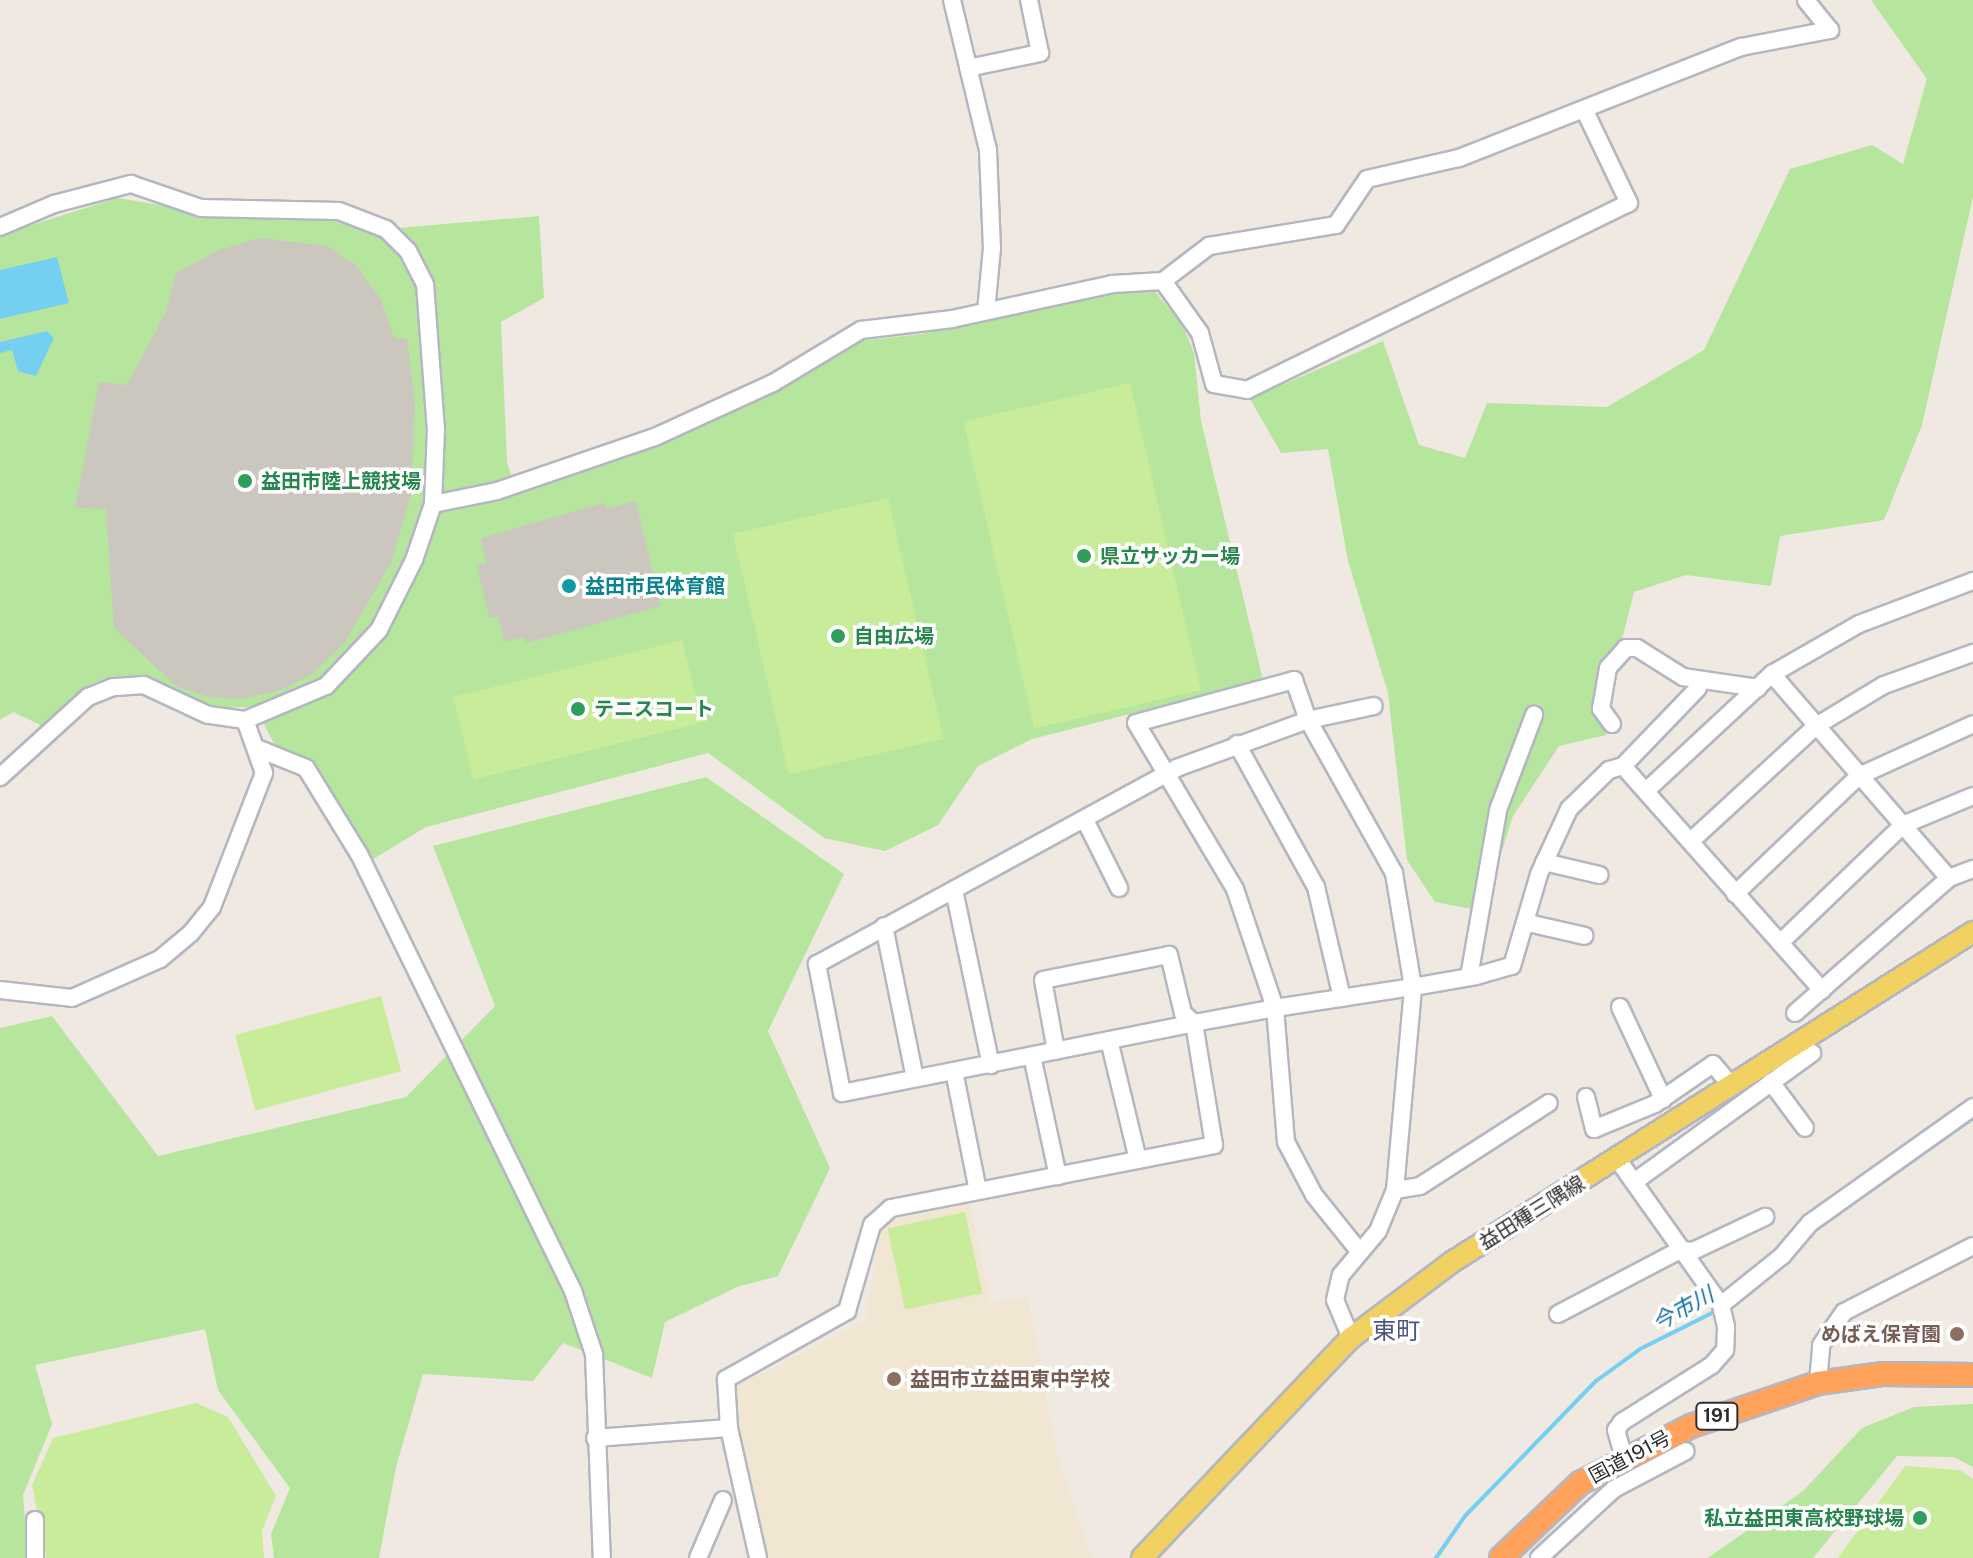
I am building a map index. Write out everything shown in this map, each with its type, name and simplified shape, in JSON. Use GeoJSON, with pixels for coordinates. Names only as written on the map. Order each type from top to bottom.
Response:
{"type":"FeatureCollection","features":[{"type":"Feature","properties":{"kind":"highway","name":"国道191号"},"geometry":{"type":"LineString","coordinates":[[1501,1558],[1580,1483],[1691,1426],[1818,1383],[1883,1374],[1973,1375]]}},
{"type":"Feature","properties":{"kind":"main road","name":"益田種三隅線"},"geometry":{"type":"LineString","coordinates":[[1142,1558],[1351,1338],[1452,1262],[1618,1160],[1973,932]]}},
{"type":"Feature","properties":{"kind":"street"},"geometry":{"type":"LineString","coordinates":[[952,0],[988,150],[992,248],[986,311]]}},
{"type":"Feature","properties":{"kind":"street"},"geometry":{"type":"LineString","coordinates":[[968,68],[1040,53],[1029,0]]}},
{"type":"Feature","properties":{"kind":"street"},"geometry":{"type":"LineString","coordinates":[[433,504],[497,491],[630,447],[773,383],[861,330],[986,311],[1112,284],[1163,281],[1209,246],[1336,225],[1367,179],[1459,158],[1741,47],[1830,30],[1806,0]]}},
{"type":"Feature","properties":{"kind":"street"},"geometry":{"type":"LineString","coordinates":[[1163,281],[1200,333],[1214,384],[1247,390],[1629,203],[1584,109]]}},
{"type":"Feature","properties":{"kind":"street"},"geometry":{"type":"LineString","coordinates":[[0,227],[54,204],[131,184],[201,208],[339,211],[386,229],[408,251],[425,284],[432,321],[433,504],[414,560],[379,630],[326,686],[245,720],[208,715],[144,685],[113,687],[88,697],[0,777]]}},
{"type":"Feature","properties":{"kind":"street"},"geometry":{"type":"LineString","coordinates":[[1647,790],[1772,674],[1859,624],[1973,581]]}},
{"type":"Feature","properties":{"kind":"street"},"geometry":{"type":"LineString","coordinates":[[1612,724],[1601,709],[1608,668],[1626,648],[1637,648],[1683,677],[1758,688]]}},
{"type":"Feature","properties":{"kind":"street"},"geometry":{"type":"LineString","coordinates":[[1692,840],[1816,726],[1884,685],[1973,653]]}},
{"type":"Feature","properties":{"kind":"street"},"geometry":{"type":"LineString","coordinates":[[1772,674],[1949,878]]}},
{"type":"Feature","properties":{"kind":"street"},"geometry":{"type":"LineString","coordinates":[[1351,1338],[1335,1300],[1341,1275],[1378,1231],[1395,1190],[1413,987],[1394,873],[1308,720],[1294,680],[1136,723],[1171,776],[1235,889],[1275,1008],[1286,1142],[1314,1195],[1359,1251]]}},
{"type":"Feature","properties":{"kind":"street"},"geometry":{"type":"LineString","coordinates":[[1374,706],[1308,720],[1199,757],[1171,776],[817,964],[842,1093],[1194,1023],[1469,977],[1512,966],[1528,923],[1544,862],[1569,809],[1609,770],[1623,766],[1698,688]]}},
{"type":"Feature","properties":{"kind":"street"},"geometry":{"type":"LineString","coordinates":[[1469,977],[1498,810],[1534,715]]}},
{"type":"Feature","properties":{"kind":"street"},"geometry":{"type":"LineString","coordinates":[[0,990],[72,998],[160,959],[191,933],[212,907],[264,773],[259,749],[245,720]]}},
{"type":"Feature","properties":{"kind":"street"},"geometry":{"type":"LineString","coordinates":[[1735,894],[1859,776],[1973,724]]}},
{"type":"Feature","properties":{"kind":"street"},"geometry":{"type":"LineString","coordinates":[[1237,744],[1316,887],[1342,998]]}},
{"type":"Feature","properties":{"kind":"street"},"geometry":{"type":"LineString","coordinates":[[259,749],[306,768],[335,814],[524,1185],[573,1291],[594,1354],[602,1558]]}},
{"type":"Feature","properties":{"kind":"street"},"geometry":{"type":"LineString","coordinates":[[1623,766],[1692,840],[1735,894],[1822,990]]}},
{"type":"Feature","properties":{"kind":"street"},"geometry":{"type":"LineString","coordinates":[[1780,943],[1903,825],[1973,796]]}},
{"type":"Feature","properties":{"kind":"street"},"geometry":{"type":"LineString","coordinates":[[1085,820],[1119,888]]}},
{"type":"Feature","properties":{"kind":"street"},"geometry":{"type":"LineString","coordinates":[[1544,862],[1600,875]]}},
{"type":"Feature","properties":{"kind":"street"},"geometry":{"type":"LineString","coordinates":[[1795,1013],[1949,878],[1973,869]]}},
{"type":"Feature","properties":{"kind":"street"},"geometry":{"type":"LineString","coordinates":[[954,890],[991,1065]]}},
{"type":"Feature","properties":{"kind":"street"},"geometry":{"type":"LineString","coordinates":[[1528,923],[1585,936]]}},
{"type":"Feature","properties":{"kind":"street"},"geometry":{"type":"LineString","coordinates":[[884,926],[915,1078]]}},
{"type":"Feature","properties":{"kind":"street"},"geometry":{"type":"LineString","coordinates":[[758,1558],[729,1428],[726,1379],[847,1311],[872,1225],[891,1208],[1214,1145],[1194,1023],[1183,1013],[1169,955],[1043,980],[1056,1051]]}},
{"type":"Feature","properties":{"kind":"street"},"geometry":{"type":"LineString","coordinates":[[1620,1007],[1663,1099]]}},
{"type":"Feature","properties":{"kind":"street"},"geometry":{"type":"LineString","coordinates":[[1109,1040],[1138,1160]]}},
{"type":"Feature","properties":{"kind":"street"},"geometry":{"type":"LineString","coordinates":[[1634,1182],[1812,1053]]}},
{"type":"Feature","properties":{"kind":"street"},"geometry":{"type":"LineString","coordinates":[[1032,1056],[1058,1176]]}},
{"type":"Feature","properties":{"kind":"street"},"geometry":{"type":"LineString","coordinates":[[1586,1097],[1594,1129],[1663,1099],[1713,1064],[1732,1087]]}},
{"type":"Feature","properties":{"kind":"street"},"geometry":{"type":"LineString","coordinates":[[954,1071],[978,1191]]}},
{"type":"Feature","properties":{"kind":"street"},"geometry":{"type":"LineString","coordinates":[[1771,1082],[1805,1128]]}},
{"type":"Feature","properties":{"kind":"street"},"geometry":{"type":"LineString","coordinates":[[1395,1190],[1420,1186],[1549,1103]]}},
{"type":"Feature","properties":{"kind":"street"},"geometry":{"type":"LineString","coordinates":[[1721,1305],[1782,1256],[1810,1223],[1973,1107]]}},
{"type":"Feature","properties":{"kind":"street"},"geometry":{"type":"LineString","coordinates":[[1618,1160],[1721,1305],[1725,1350],[1712,1365],[1622,1422],[1616,1430],[1624,1458]]}},
{"type":"Feature","properties":{"kind":"street"},"geometry":{"type":"LineString","coordinates":[[1558,1314],[1680,1250],[1693,1251],[1765,1217]]}},
{"type":"Feature","properties":{"kind":"street"},"geometry":{"type":"LineString","coordinates":[[1818,1383],[1821,1345],[1844,1312],[1973,1246]]}},
{"type":"Feature","properties":{"kind":"street"},"geometry":{"type":"LineString","coordinates":[[595,1438],[729,1428]]}},
{"type":"Feature","properties":{"kind":"street"},"geometry":{"type":"LineString","coordinates":[[1539,1558],[1614,1489],[1686,1451]]}},
{"type":"Feature","properties":{"kind":"street"},"geometry":{"type":"LineString","coordinates":[[698,1558],[723,1500]]}},
{"type":"Feature","properties":{"kind":"street"},"geometry":{"type":"LineString","coordinates":[[35,1520],[35,1558]]}},
{"type":"Feature","properties":{"kind":"shaded area","name":"益田市立益田東中学校"},"geometry":{"type":"Polygon","coordinates":[[[969,1204],[991,1303],[1028,1298],[1056,1450],[1092,1558],[766,1558],[729,1384],[765,1373],[866,1320],[882,1222],[969,1204]]]}},
{"type":"Feature","properties":{"kind":"green space"},"geometry":{"type":"Polygon","coordinates":[[[1871,0],[1973,0],[1973,197],[1922,425],[1884,520],[1780,536],[1771,586],[1686,575],[1634,592],[1609,690],[1606,735],[1559,746],[1513,816],[1483,911],[1435,902],[1407,860],[1388,693],[1348,561],[1328,449],[1281,453],[1250,399],[1383,341],[1419,445],[1465,458],[1487,403],[1607,407],[1704,350],[1790,169],[1872,145],[1903,164],[1927,79],[1871,0]]]}},
{"type":"Feature","properties":{"kind":"green space"},"geometry":{"type":"Polygon","coordinates":[[[117,198],[203,212],[339,211],[386,229],[539,216],[544,298],[501,322],[507,462],[516,490],[712,422],[861,341],[921,334],[1114,289],[1152,288],[1183,326],[1194,353],[1201,421],[1263,680],[1032,739],[978,766],[938,825],[885,851],[824,838],[708,753],[426,827],[370,861],[313,765],[278,751],[255,707],[212,708],[111,681],[47,728],[13,712],[0,720],[0,235],[117,198]]]}},
{"type":"Feature","properties":{"kind":"green space","name":"県立サッカー場"},"geometry":{"type":"Polygon","coordinates":[[[1130,383],[1201,690],[1034,728],[963,421],[1130,383]]]}},
{"type":"Feature","properties":{"kind":"green space","name":"自由広場"},"geometry":{"type":"Polygon","coordinates":[[[888,498],[944,739],[789,774],[733,534],[888,498]]]}},
{"type":"Feature","properties":{"kind":"green space","name":"テニスコート"},"geometry":{"type":"Polygon","coordinates":[[[682,640],[703,722],[474,780],[453,697],[682,640]]]}},
{"type":"Feature","properties":{"kind":"green space"},"geometry":{"type":"Polygon","coordinates":[[[706,777],[844,874],[768,1031],[830,1168],[778,1276],[737,1287],[665,1322],[652,1378],[563,1343],[533,1381],[423,1374],[396,1467],[379,1558],[274,1558],[271,1534],[290,1488],[218,1390],[205,1329],[35,1365],[52,1424],[23,1495],[28,1558],[0,1558],[0,1028],[52,1016],[158,1156],[406,1097],[495,1006],[433,846],[706,777]]]}},
{"type":"Feature","properties":{"kind":"green space"},"geometry":{"type":"Polygon","coordinates":[[[381,996],[401,1071],[255,1110],[235,1035],[381,996]]]}},
{"type":"Feature","properties":{"kind":"green space"},"geometry":{"type":"Polygon","coordinates":[[[965,1212],[982,1293],[905,1310],[888,1228],[965,1212]]]}},
{"type":"Feature","properties":{"kind":"green space"},"geometry":{"type":"Polygon","coordinates":[[[196,1403],[228,1417],[276,1496],[262,1531],[264,1558],[46,1558],[32,1485],[53,1438],[196,1403]]]}},
{"type":"Feature","properties":{"kind":"green space"},"geometry":{"type":"Polygon","coordinates":[[[1973,1404],[1973,1467],[1954,1457],[1897,1456],[1813,1558],[1708,1558],[1803,1491],[1862,1428],[1914,1407],[1973,1404]]]}},
{"type":"Feature","properties":{"kind":"green space","name":"私立益田東高校野球場"},"geometry":{"type":"Polygon","coordinates":[[[1905,1466],[1960,1470],[1973,1479],[1973,1558],[1838,1558],[1905,1466]]]}},
{"type":"Feature","properties":{"kind":"water"},"geometry":{"type":"Polygon","coordinates":[[[57,257],[69,303],[0,319],[0,270],[57,257]]]}},
{"type":"Feature","properties":{"kind":"water"},"geometry":{"type":"Polygon","coordinates":[[[47,331],[54,338],[36,376],[18,371],[12,350],[0,353],[0,342],[47,331]]]}},
{"type":"Feature","properties":{"kind":"building","name":"益田市陸上競技場"},"geometry":{"type":"Polygon","coordinates":[[[260,238],[328,246],[356,266],[380,298],[394,338],[407,339],[415,404],[411,494],[392,561],[345,642],[311,675],[278,691],[242,699],[208,697],[176,686],[114,628],[106,509],[75,508],[99,382],[127,385],[166,312],[176,273],[219,250],[260,238]]]}},
{"type":"Feature","properties":{"kind":"building","name":"益田市民体育館"},"geometry":{"type":"Polygon","coordinates":[[[636,501],[661,606],[526,643],[524,637],[504,642],[498,616],[489,618],[477,566],[486,564],[481,538],[604,503],[606,509],[636,501]]]}},
{"type":"Feature","properties":{"kind":"waterway","name":"今市川"},"geometry":{"type":"LineString","coordinates":[[1797,1251],[1815,1230],[1973,1118]]}},
{"type":"Feature","properties":{"kind":"waterway","name":"今市川"},"geometry":{"type":"LineString","coordinates":[[1774,1273],[1788,1261]]}},
{"type":"Feature","properties":{"kind":"waterway","name":"今市川"},"geometry":{"type":"LineString","coordinates":[[1436,1558],[1465,1516],[1596,1381],[1640,1349],[1716,1311]]}},
{"type":"Feature","properties":{"kind":"place","name":"益田市陸上競技場"},"geometry":{"type":"Point","coordinates":[245,481]}},
{"type":"Feature","properties":{"kind":"place","name":"県立サッカー場"},"geometry":{"type":"Point","coordinates":[1084,556]}},
{"type":"Feature","properties":{"kind":"place","name":"益田市民体育館"},"geometry":{"type":"Point","coordinates":[569,586]}},
{"type":"Feature","properties":{"kind":"place","name":"自由広場"},"geometry":{"type":"Point","coordinates":[838,636]}},
{"type":"Feature","properties":{"kind":"place","name":"テニスコート"},"geometry":{"type":"Point","coordinates":[578,709]}},
{"type":"Feature","properties":{"kind":"place","name":"めばえ保育園"},"geometry":{"type":"Point","coordinates":[1957,1334]}},
{"type":"Feature","properties":{"kind":"place","name":"益田市立益田東中学校"},"geometry":{"type":"Point","coordinates":[894,1379]}},
{"type":"Feature","properties":{"kind":"place","name":"私立益田東高校野球場"},"geometry":{"type":"Point","coordinates":[1920,1518]}},
{"type":"Feature","properties":{"kind":"district","name":"東町"},"geometry":{"type":"Point","coordinates":[1396,1331]}}]}
